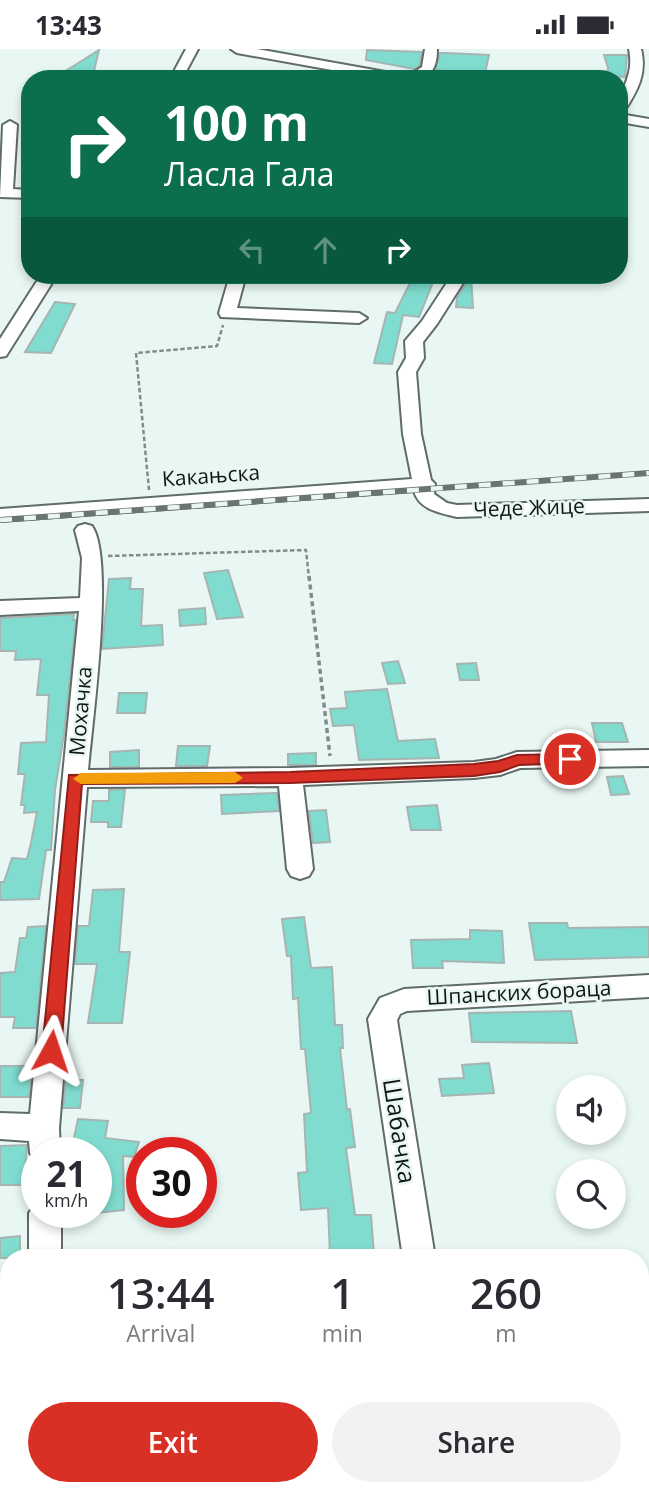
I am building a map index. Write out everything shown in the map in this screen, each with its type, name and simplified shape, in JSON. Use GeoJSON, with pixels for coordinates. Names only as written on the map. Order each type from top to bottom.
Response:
{"type":"FeatureCollection","features":[{"type":"Feature","properties":{"kind":"street"},"geometry":{"type":"LineString","coordinates":[[181,70],[192,49]]}},
{"type":"Feature","properties":{"kind":"street"},"geometry":{"type":"LineString","coordinates":[[237,49],[324,70]]}},
{"type":"Feature","properties":{"kind":"street"},"geometry":{"type":"LineString","coordinates":[[426,70],[431,63],[431,49]]}},
{"type":"Feature","properties":{"kind":"street"},"geometry":{"type":"LineString","coordinates":[[628,94],[638,78],[635,49]]}},
{"type":"Feature","properties":{"kind":"street"},"geometry":{"type":"LineString","coordinates":[[628,119],[649,123]]}},
{"type":"Feature","properties":{"kind":"street"},"geometry":{"type":"LineString","coordinates":[[10,125],[2,193],[21,194]]}},
{"type":"Feature","properties":{"kind":"street"},"geometry":{"type":"LineString","coordinates":[[0,352],[43,284]]}},
{"type":"Feature","properties":{"kind":"street"},"geometry":{"type":"LineString","coordinates":[[235,284],[227,313],[270,319],[359,318]]}},
{"type":"Feature","properties":{"kind":"street"},"geometry":{"type":"LineString","coordinates":[[425,484],[412,434],[407,372],[415,358],[414,341],[429,324],[454,284]]}},
{"type":"Feature","properties":{"kind":"street","name":"Какањска"},"geometry":{"type":"LineString","coordinates":[[0,515],[425,484]]}},
{"type":"Feature","properties":{"kind":"street","name":"Чеде Жице"},"geometry":{"type":"LineString","coordinates":[[425,484],[425,496],[431,502],[457,511],[649,505]]}},
{"type":"Feature","properties":{"kind":"street","name":"Мохачка"},"geometry":{"type":"LineString","coordinates":[[44,1137],[91,604],[92,558],[85,530]]}},
{"type":"Feature","properties":{"kind":"street"},"geometry":{"type":"LineString","coordinates":[[0,608],[91,604]]}},
{"type":"Feature","properties":{"kind":"street"},"geometry":{"type":"LineString","coordinates":[[75,779],[290,777],[474,770],[500,767],[517,760],[649,758]]}},
{"type":"Feature","properties":{"kind":"street"},"geometry":{"type":"LineString","coordinates":[[290,777],[300,869]]}},
{"type":"Feature","properties":{"kind":"street","name":"Шпанских бораца"},"geometry":{"type":"LineString","coordinates":[[390,1006],[404,1000],[649,986]]}},
{"type":"Feature","properties":{"kind":"street","name":"Шабачка"},"geometry":{"type":"LineString","coordinates":[[390,1006],[382,1019],[418,1249]]}},
{"type":"Feature","properties":{"kind":"street"},"geometry":{"type":"LineString","coordinates":[[0,1126],[32,1137]]}},
{"type":"Feature","properties":{"kind":"street"},"geometry":{"type":"LineString","coordinates":[[44,1249],[45,1228]]}},
{"type":"Feature","properties":{"kind":"path"},"geometry":{"type":"LineString","coordinates":[[150,504],[136,353],[217,346],[227,313]]}},
{"type":"Feature","properties":{"kind":"path"},"geometry":{"type":"LineString","coordinates":[[92,558],[306,550],[332,775]]}},
{"type":"Feature","properties":{"kind":"building"},"geometry":{"type":"Polygon","coordinates":[[[99,50],[94,70],[67,70],[99,50]]]}},
{"type":"Feature","properties":{"kind":"building"},"geometry":{"type":"Polygon","coordinates":[[[367,50],[422,52],[420,65],[414,69],[366,60],[367,50]]]}},
{"type":"Feature","properties":{"kind":"building"},"geometry":{"type":"Polygon","coordinates":[[[440,53],[489,55],[486,70],[435,70],[440,53]]]}},
{"type":"Feature","properties":{"kind":"building"},"geometry":{"type":"Polygon","coordinates":[[[604,55],[627,55],[626,70],[608,68],[604,55]]]}},
{"type":"Feature","properties":{"kind":"building"},"geometry":{"type":"Polygon","coordinates":[[[410,284],[432,284],[419,317],[403,315],[392,364],[374,363],[387,312],[395,313],[410,284]]]}},
{"type":"Feature","properties":{"kind":"building"},"geometry":{"type":"Polygon","coordinates":[[[466,284],[472,284],[473,308],[456,307],[457,298],[466,284]]]}},
{"type":"Feature","properties":{"kind":"building"},"geometry":{"type":"Polygon","coordinates":[[[55,302],[75,304],[51,353],[25,352],[55,302]]]}},
{"type":"Feature","properties":{"kind":"building"},"geometry":{"type":"Polygon","coordinates":[[[228,570],[243,617],[217,619],[204,573],[228,570]]]}},
{"type":"Feature","properties":{"kind":"building"},"geometry":{"type":"Polygon","coordinates":[[[131,578],[130,589],[143,589],[141,626],[162,625],[163,645],[102,649],[109,579],[131,578]]]}},
{"type":"Feature","properties":{"kind":"building"},"geometry":{"type":"Polygon","coordinates":[[[205,608],[206,624],[180,626],[179,610],[205,608]]]}},
{"type":"Feature","properties":{"kind":"building"},"geometry":{"type":"Polygon","coordinates":[[[74,614],[73,620],[76,620],[55,790],[51,850],[46,850],[39,899],[0,900],[0,882],[4,882],[12,858],[27,859],[31,843],[37,812],[24,813],[25,805],[21,805],[25,774],[18,774],[21,743],[46,742],[49,695],[37,695],[41,659],[15,660],[16,651],[0,651],[0,618],[74,614]]]}},
{"type":"Feature","properties":{"kind":"building"},"geometry":{"type":"Polygon","coordinates":[[[398,661],[405,683],[388,684],[382,663],[398,661]]]}},
{"type":"Feature","properties":{"kind":"building"},"geometry":{"type":"Polygon","coordinates":[[[476,663],[479,680],[460,680],[457,664],[476,663]]]}},
{"type":"Feature","properties":{"kind":"building"},"geometry":{"type":"Polygon","coordinates":[[[387,689],[398,741],[435,739],[439,758],[359,760],[354,725],[333,726],[330,709],[347,708],[345,692],[387,689]]]}},
{"type":"Feature","properties":{"kind":"building"},"geometry":{"type":"Polygon","coordinates":[[[119,693],[147,693],[145,713],[117,713],[119,693]]]}},
{"type":"Feature","properties":{"kind":"building"},"geometry":{"type":"Polygon","coordinates":[[[592,723],[622,723],[628,742],[596,742],[592,723]]]}},
{"type":"Feature","properties":{"kind":"building"},"geometry":{"type":"Polygon","coordinates":[[[178,746],[210,746],[207,766],[176,766],[178,746]]]}},
{"type":"Feature","properties":{"kind":"building"},"geometry":{"type":"Polygon","coordinates":[[[139,750],[139,767],[110,767],[110,752],[139,750]]]}},
{"type":"Feature","properties":{"kind":"building"},"geometry":{"type":"Polygon","coordinates":[[[316,753],[316,765],[288,765],[288,754],[316,753]]]}},
{"type":"Feature","properties":{"kind":"building"},"geometry":{"type":"Polygon","coordinates":[[[623,776],[629,794],[611,795],[607,777],[623,776]]]}},
{"type":"Feature","properties":{"kind":"building"},"geometry":{"type":"Polygon","coordinates":[[[125,789],[121,827],[108,827],[108,822],[91,822],[93,801],[109,801],[109,790],[125,789]]]}},
{"type":"Feature","properties":{"kind":"building"},"geometry":{"type":"Polygon","coordinates":[[[277,793],[279,811],[222,814],[221,795],[277,793]]]}},
{"type":"Feature","properties":{"kind":"building"},"geometry":{"type":"Polygon","coordinates":[[[437,805],[441,830],[411,830],[407,807],[437,805]]]}},
{"type":"Feature","properties":{"kind":"building"},"geometry":{"type":"Polygon","coordinates":[[[326,810],[330,842],[313,843],[309,811],[326,810]]]}},
{"type":"Feature","properties":{"kind":"building"},"geometry":{"type":"Polygon","coordinates":[[[124,889],[119,952],[130,952],[122,1023],[88,1023],[97,964],[75,964],[78,926],[89,926],[93,890],[124,889]]]}},
{"type":"Feature","properties":{"kind":"building"},"geometry":{"type":"Polygon","coordinates":[[[304,917],[311,968],[332,967],[335,1025],[342,1025],[343,1048],[340,1048],[347,1110],[350,1109],[355,1147],[346,1148],[355,1215],[371,1215],[374,1249],[330,1249],[328,1208],[301,1210],[298,1173],[307,1172],[304,1114],[311,1113],[305,1049],[301,1049],[298,998],[293,999],[291,956],[287,956],[282,919],[304,917]]]}},
{"type":"Feature","properties":{"kind":"building"},"geometry":{"type":"Polygon","coordinates":[[[529,923],[567,923],[568,928],[649,927],[649,957],[535,960],[529,923]]]}},
{"type":"Feature","properties":{"kind":"building"},"geometry":{"type":"Polygon","coordinates":[[[46,926],[36,1028],[13,1028],[15,1017],[0,1017],[0,973],[15,972],[20,938],[26,938],[28,927],[46,926]]]}},
{"type":"Feature","properties":{"kind":"building"},"geometry":{"type":"Polygon","coordinates":[[[470,930],[502,931],[504,963],[442,961],[443,968],[413,968],[411,940],[470,939],[470,930]]]}},
{"type":"Feature","properties":{"kind":"building"},"geometry":{"type":"Polygon","coordinates":[[[571,1011],[577,1043],[472,1042],[469,1013],[571,1011]]]}},
{"type":"Feature","properties":{"kind":"building"},"geometry":{"type":"Polygon","coordinates":[[[489,1063],[494,1093],[442,1096],[439,1079],[464,1078],[462,1065],[489,1063]]]}},
{"type":"Feature","properties":{"kind":"building"},"geometry":{"type":"Polygon","coordinates":[[[0,1066],[32,1066],[29,1097],[0,1097],[0,1066]]]}},
{"type":"Feature","properties":{"kind":"building"},"geometry":{"type":"Polygon","coordinates":[[[66,1080],[83,1080],[80,1108],[63,1108],[66,1080]]]}},
{"type":"Feature","properties":{"kind":"building"},"geometry":{"type":"Polygon","coordinates":[[[78,1119],[108,1121],[105,1137],[74,1137],[78,1119]]]}},
{"type":"Feature","properties":{"kind":"building"},"geometry":{"type":"Polygon","coordinates":[[[112,1139],[126,1140],[126,1156],[123,1156],[124,1210],[112,1211],[112,1139]]]}},
{"type":"Feature","properties":{"kind":"building"},"geometry":{"type":"Polygon","coordinates":[[[21,1145],[21,1185],[0,1185],[0,1146],[21,1145]]]}},
{"type":"Feature","properties":{"kind":"building"},"geometry":{"type":"Polygon","coordinates":[[[20,1236],[20,1249],[0,1249],[0,1238],[20,1236]]]}},
{"type":"Feature","properties":{"kind":"railway"},"geometry":{"type":"LineString","coordinates":[[0,520],[649,473]]}},
{"type":"Feature","properties":{"kind":"slow traffic"},"geometry":{"type":"LineString","coordinates":[[81,779],[235,778]]}},
{"type":"Feature","properties":{"kind":"route"},"geometry":{"type":"LineString","coordinates":[[51,1051],[75,779],[290,777],[474,770],[500,767],[517,760],[570,759]]}}]}
